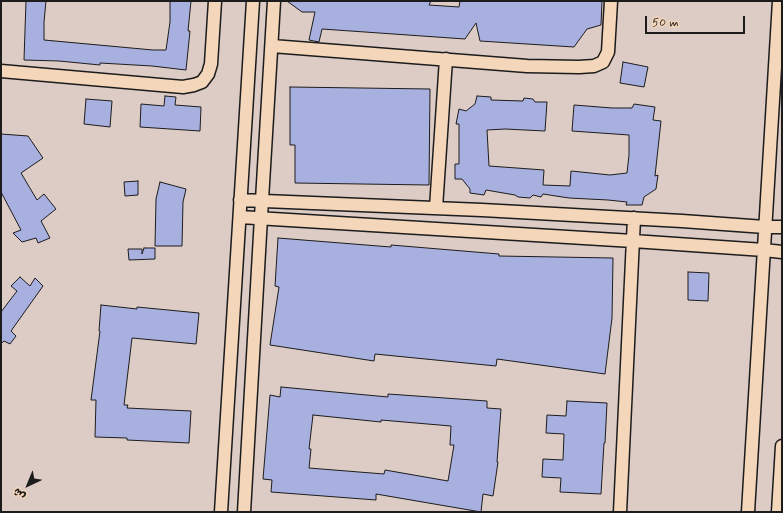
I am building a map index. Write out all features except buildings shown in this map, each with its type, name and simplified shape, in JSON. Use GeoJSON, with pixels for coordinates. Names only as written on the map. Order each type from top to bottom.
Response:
{"type":"FeatureCollection","features":[{"type":"Feature","properties":{"kind":"street"},"geometry":{"type":"LineString","coordinates":[[1,71],[183,87],[194,85],[202,82],[208,74],[211,64],[215,1]]}},
{"type":"Feature","properties":{"kind":"street"},"geometry":{"type":"LineString","coordinates":[[221,512],[253,1]]}},
{"type":"Feature","properties":{"kind":"street"},"geometry":{"type":"LineString","coordinates":[[244,512],[274,1]]}},
{"type":"Feature","properties":{"kind":"street"},"geometry":{"type":"LineString","coordinates":[[272,46],[527,66],[594,66],[603,62],[608,52],[611,1]]}},
{"type":"Feature","properties":{"kind":"street"},"geometry":{"type":"LineString","coordinates":[[748,512],[779,1]]}},
{"type":"Feature","properties":{"kind":"street"},"geometry":{"type":"LineString","coordinates":[[436,208],[446,59]]}},
{"type":"Feature","properties":{"kind":"street"},"geometry":{"type":"LineString","coordinates":[[240,200],[682,220],[782,228]]}},
{"type":"Feature","properties":{"kind":"street"},"geometry":{"type":"LineString","coordinates":[[240,217],[633,241],[782,252]]}},
{"type":"Feature","properties":{"kind":"street"},"geometry":{"type":"LineString","coordinates":[[620,512],[634,218]]}},
{"type":"Feature","properties":{"kind":"street"},"geometry":{"type":"LineString","coordinates":[[778,512],[782,446]]}}]}
